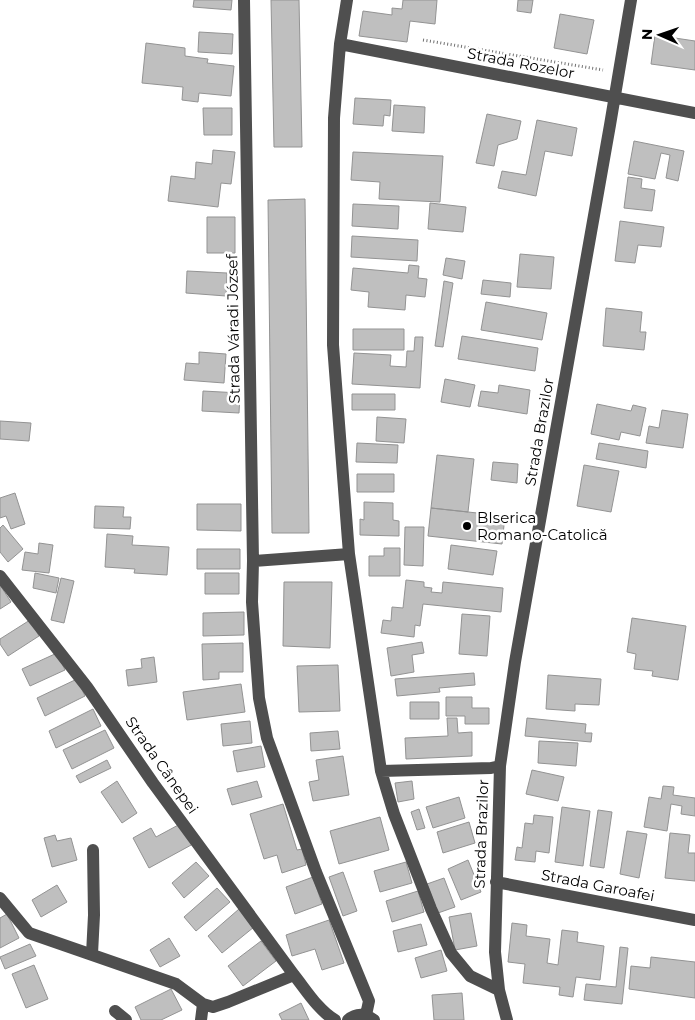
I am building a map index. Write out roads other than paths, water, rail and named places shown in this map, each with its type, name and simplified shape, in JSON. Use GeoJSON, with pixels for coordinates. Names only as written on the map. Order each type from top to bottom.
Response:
{"type":"FeatureCollection","features":[{"type":"Feature","properties":{"kind":"street","name":"Strada Váradi József"},"geometry":{"type":"LineString","coordinates":[[244,0],[253,561],[252,602],[259,698],[267,738],[316,872],[369,1001],[370,1018]]}},
{"type":"Feature","properties":{"kind":"street"},"geometry":{"type":"LineString","coordinates":[[347,0],[340,44],[334,127],[333,345],[349,554],[381,772],[394,814],[431,909],[451,953],[470,976],[499,990]]}},
{"type":"Feature","properties":{"kind":"street","name":"Strada Brazilor"},"geometry":{"type":"LineString","coordinates":[[507,1020],[499,990],[495,952],[500,766],[515,662],[631,0]]}},
{"type":"Feature","properties":{"kind":"street","name":"Strada Rozelor"},"geometry":{"type":"LineString","coordinates":[[340,44],[695,113]]}},
{"type":"Feature","properties":{"kind":"street"},"geometry":{"type":"LineString","coordinates":[[253,561],[349,554]]}},
{"type":"Feature","properties":{"kind":"street","name":"Strada Cânepei"},"geometry":{"type":"LineString","coordinates":[[0,576],[87,687],[153,782],[294,975],[313,999],[335,1020]]}},
{"type":"Feature","properties":{"kind":"street"},"geometry":{"type":"LineString","coordinates":[[381,772],[491,768],[500,766]]}},
{"type":"Feature","properties":{"kind":"street"},"geometry":{"type":"LineString","coordinates":[[92,954],[94,915],[93,850]]}},
{"type":"Feature","properties":{"kind":"street","name":"Strada Garoafei"},"geometry":{"type":"LineString","coordinates":[[496,882],[695,920]]}},
{"type":"Feature","properties":{"kind":"street"},"geometry":{"type":"LineString","coordinates":[[0,898],[29,933],[176,984],[203,1004],[213,1007],[294,975]]}},
{"type":"Feature","properties":{"kind":"street"},"geometry":{"type":"LineString","coordinates":[[201,1020],[203,1004]]}},
{"type":"Feature","properties":{"kind":"street"},"geometry":{"type":"LineString","coordinates":[[115,1011],[126,1020]]}},
{"type":"Feature","properties":{"kind":"street"},"geometry":{"type":"LineString","coordinates":[[348,1020],[360,1014],[370,1018]]}},
{"type":"Feature","properties":{"kind":"place","name":"BIserica Romano-Catolică"},"geometry":{"type":"Point","coordinates":[467,526]}}]}
